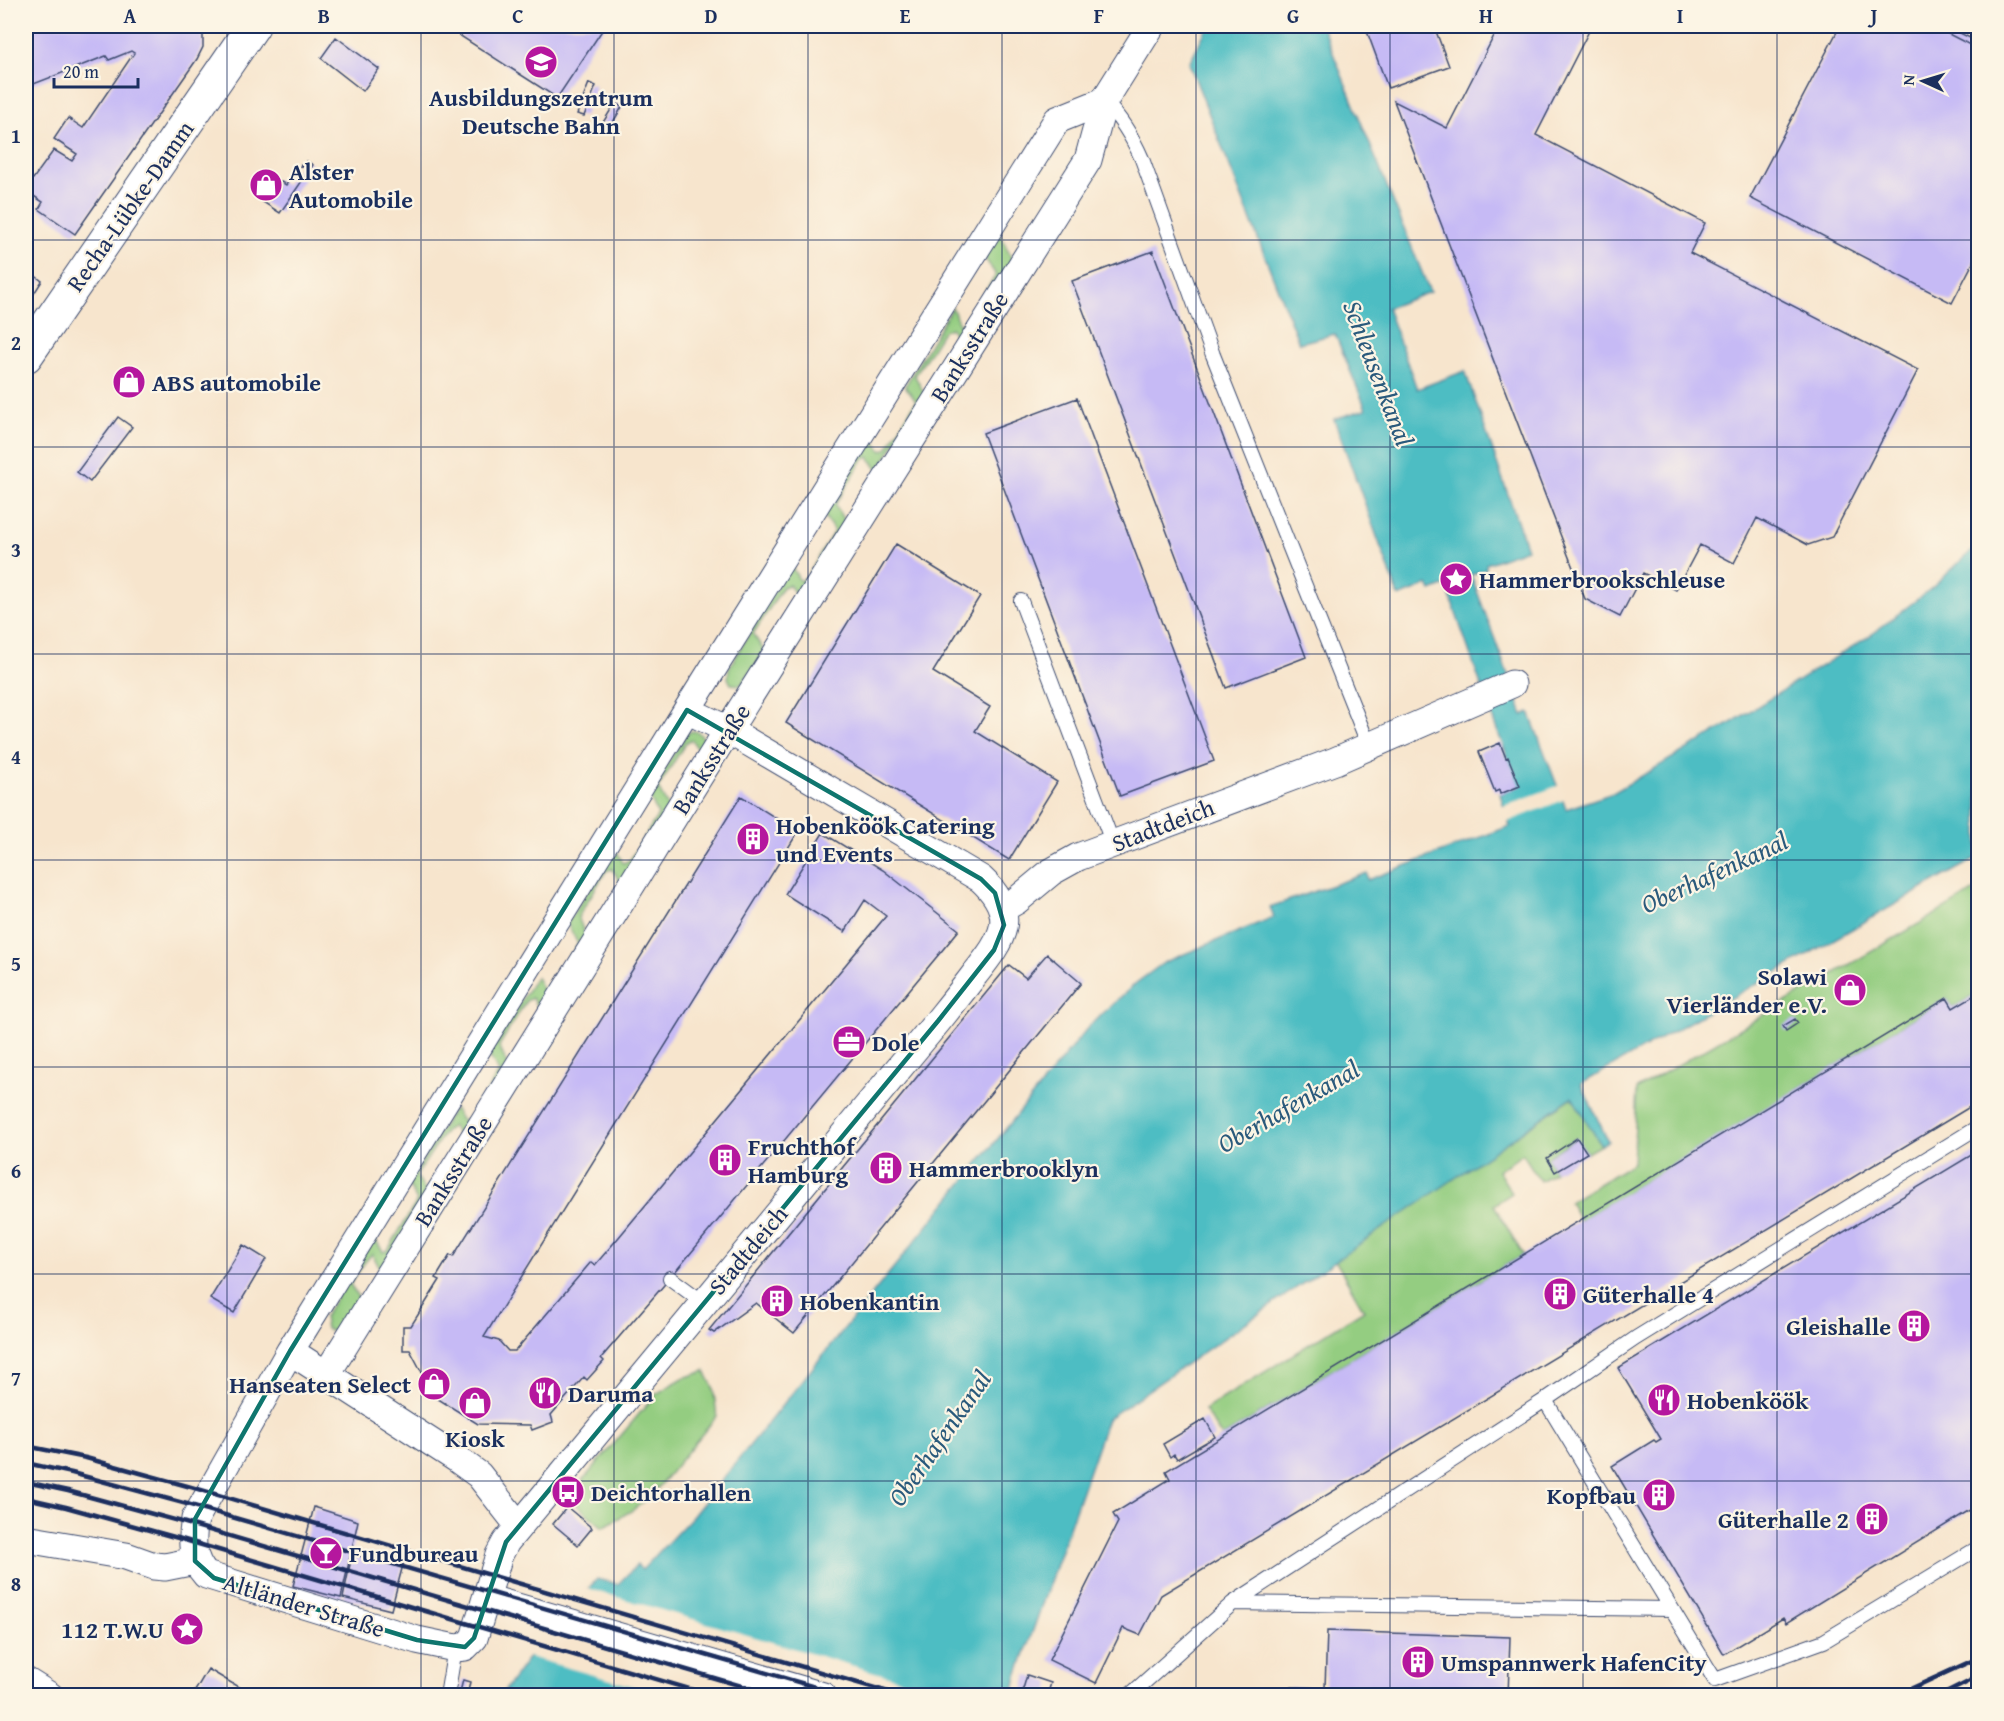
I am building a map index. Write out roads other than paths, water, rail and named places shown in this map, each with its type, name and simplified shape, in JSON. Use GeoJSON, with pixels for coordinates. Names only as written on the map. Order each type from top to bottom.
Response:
{"type":"FeatureCollection","features":[{"type":"Feature","properties":{"kind":"main road","name":"Recha-Lübke-Damm"},"geometry":{"type":"LineString","coordinates":[[26,356],[253,26]]}},
{"type":"Feature","properties":{"kind":"street","name":"Banksstraße"},"geometry":{"type":"LineString","coordinates":[[326,1374],[728,730],[1088,160],[1104,100],[1150,26]]}},
{"type":"Feature","properties":{"kind":"street","name":"Banksstraße"},"geometry":{"type":"LineString","coordinates":[[195,1561],[192,1537],[195,1520],[290,1351],[687,710],[1057,120],[1104,100]]}},
{"type":"Feature","properties":{"kind":"street","name":"Stadtdeich"},"geometry":{"type":"LineString","coordinates":[[486,1598],[499,1555],[506,1542],[994,950],[1004,925],[1002,909],[1016,901],[1051,872],[1078,857],[1335,761],[1512,684]]}},
{"type":"Feature","properties":{"kind":"street"},"geometry":{"type":"LineString","coordinates":[[687,710],[728,730],[981,879],[996,893],[1002,909]]}},
{"type":"Feature","properties":{"kind":"street"},"geometry":{"type":"LineString","coordinates":[[290,1351],[457,1458],[479,1475],[519,1526]]}},
{"type":"Feature","properties":{"kind":"street","name":"Altländer Straße"},"geometry":{"type":"LineString","coordinates":[[26,1539],[126,1556],[154,1566],[165,1567],[195,1561],[206,1575],[214,1578],[417,1640],[464,1643]]}},
{"type":"Feature","properties":{"kind":"street"},"geometry":{"type":"LineString","coordinates":[[464,1643],[486,1598],[823,1695]]}},
{"type":"Feature","properties":{"kind":"street"},"geometry":{"type":"LineString","coordinates":[[26,1681],[50,1695]]}},
{"type":"Feature","properties":{"kind":"lane"},"geometry":{"type":"LineString","coordinates":[[1104,100],[1123,121],[1142,159],[1213,355],[1369,746]]}},
{"type":"Feature","properties":{"kind":"lane"},"geometry":{"type":"LineString","coordinates":[[1022,602],[1113,844]]}},
{"type":"Feature","properties":{"kind":"lane"},"geometry":{"type":"LineString","coordinates":[[1129,1695],[1233,1603],[1545,1400],[1636,1338],[1978,1127]]}},
{"type":"Feature","properties":{"kind":"lane"},"geometry":{"type":"LineString","coordinates":[[670,1278],[704,1303]]}},
{"type":"Feature","properties":{"kind":"lane"},"geometry":{"type":"LineString","coordinates":[[1545,1400],[1715,1680],[1824,1641],[1978,1548]]}},
{"type":"Feature","properties":{"kind":"lane"},"geometry":{"type":"LineString","coordinates":[[1233,1603],[1672,1609]]}},
{"type":"Feature","properties":{"kind":"lane"},"geometry":{"type":"LineString","coordinates":[[447,1695],[464,1643]]}},
{"type":"Feature","properties":{"kind":"water"},"geometry":{"type":"Polygon","coordinates":[[[1208,26],[1322,26],[1430,292],[1387,308],[1417,389],[1465,371],[1527,549],[1486,564],[1486,569],[1471,575],[1523,715],[1529,712],[1566,809],[1613,793],[1728,725],[1871,635],[1933,587],[1978,545],[1978,857],[1581,1084],[1608,1141],[1601,1145],[1572,1097],[1107,1419],[1017,1676],[1013,1695],[514,1696],[505,1690],[529,1657],[597,1579],[618,1584],[637,1565],[642,1570],[692,1517],[1089,1026],[1136,983],[1165,962],[1274,917],[1270,907],[1367,873],[1368,880],[1510,826],[1500,794],[1519,786],[1446,585],[1431,591],[1428,585],[1399,597],[1334,419],[1366,409],[1335,334],[1299,343],[1189,63],[1208,26]]]}},
{"type":"Feature","properties":{"kind":"railway"},"geometry":{"type":"LineString","coordinates":[[26,1446],[86,1458],[191,1487],[902,1696]]}},
{"type":"Feature","properties":{"kind":"railway"},"geometry":{"type":"LineString","coordinates":[[26,1463],[187,1504],[846,1696]]}},
{"type":"Feature","properties":{"kind":"railway"},"geometry":{"type":"LineString","coordinates":[[26,1482],[182,1522],[776,1696]]}},
{"type":"Feature","properties":{"kind":"railway"},"geometry":{"type":"LineString","coordinates":[[26,1498],[178,1538],[713,1696]]}},
{"type":"Feature","properties":{"kind":"railway"},"geometry":{"type":"LineString","coordinates":[[1895,1696],[1978,1658]]}},
{"type":"Feature","properties":{"kind":"railway"},"geometry":{"type":"LineString","coordinates":[[1940,1696],[1978,1677]]}},
{"type":"Feature","properties":{"kind":"place","name":"Ausbildungszentrum Deutsche Bahn"},"geometry":{"type":"Point","coordinates":[541,62]}},
{"type":"Feature","properties":{"kind":"place","name":"Alster Automobile"},"geometry":{"type":"Point","coordinates":[266,185]}},
{"type":"Feature","properties":{"kind":"place","name":"ABS automobile"},"geometry":{"type":"Point","coordinates":[129,382]}},
{"type":"Feature","properties":{"kind":"place","name":"Hammerbrookschleuse"},"geometry":{"type":"Point","coordinates":[1456,579]}},
{"type":"Feature","properties":{"kind":"place","name":"Hobenköök Catering und Events"},"geometry":{"type":"Point","coordinates":[753,839]}},
{"type":"Feature","properties":{"kind":"place","name":"Solawi Vierländer e.V."},"geometry":{"type":"Point","coordinates":[1850,990]}},
{"type":"Feature","properties":{"kind":"place","name":"Dole"},"geometry":{"type":"Point","coordinates":[849,1042]}},
{"type":"Feature","properties":{"kind":"place","name":"Fruchthof Hamburg"},"geometry":{"type":"Point","coordinates":[725,1160]}},
{"type":"Feature","properties":{"kind":"place","name":"Hammerbrooklyn"},"geometry":{"type":"Point","coordinates":[886,1168]}},
{"type":"Feature","properties":{"kind":"place","name":"Güterhalle 4"},"geometry":{"type":"Point","coordinates":[1560,1294]}},
{"type":"Feature","properties":{"kind":"place","name":"Hobenkantin"},"geometry":{"type":"Point","coordinates":[777,1301]}},
{"type":"Feature","properties":{"kind":"place","name":"Gleishalle"},"geometry":{"type":"Point","coordinates":[1914,1326]}},
{"type":"Feature","properties":{"kind":"place","name":"Hanseaten Select"},"geometry":{"type":"Point","coordinates":[434,1384]}},
{"type":"Feature","properties":{"kind":"place","name":"Daruma"},"geometry":{"type":"Point","coordinates":[545,1393]}},
{"type":"Feature","properties":{"kind":"place","name":"Hobenköök"},"geometry":{"type":"Point","coordinates":[1664,1400]}},
{"type":"Feature","properties":{"kind":"place","name":"Kiosk"},"geometry":{"type":"Point","coordinates":[475,1403]}},
{"type":"Feature","properties":{"kind":"place","name":"Deichtorhallen"},"geometry":{"type":"Point","coordinates":[568,1492]}},
{"type":"Feature","properties":{"kind":"place","name":"Kopfbau"},"geometry":{"type":"Point","coordinates":[1659,1495]}},
{"type":"Feature","properties":{"kind":"place","name":"Güterhalle 2"},"geometry":{"type":"Point","coordinates":[1872,1519]}},
{"type":"Feature","properties":{"kind":"place","name":"Fundbureau"},"geometry":{"type":"Point","coordinates":[326,1553]}},
{"type":"Feature","properties":{"kind":"place","name":"112 T.W.U"},"geometry":{"type":"Point","coordinates":[187,1629]}},
{"type":"Feature","properties":{"kind":"place","name":"Umspannwerk HafenCity"},"geometry":{"type":"Point","coordinates":[1418,1662]}},
{"type":"Feature","properties":{"kind":"water label","name":"Schleusenkanal"},"geometry":{"type":"Point","coordinates":[1379,373]}},
{"type":"Feature","properties":{"kind":"water label","name":"Oberhafenkanal"},"geometry":{"type":"Point","coordinates":[1714,872]}},
{"type":"Feature","properties":{"kind":"water label","name":"Oberhafenkanal"},"geometry":{"type":"Point","coordinates":[1288,1106]}},
{"type":"Feature","properties":{"kind":"water label","name":"Oberhafenkanal"},"geometry":{"type":"Point","coordinates":[939,1438]}}]}
